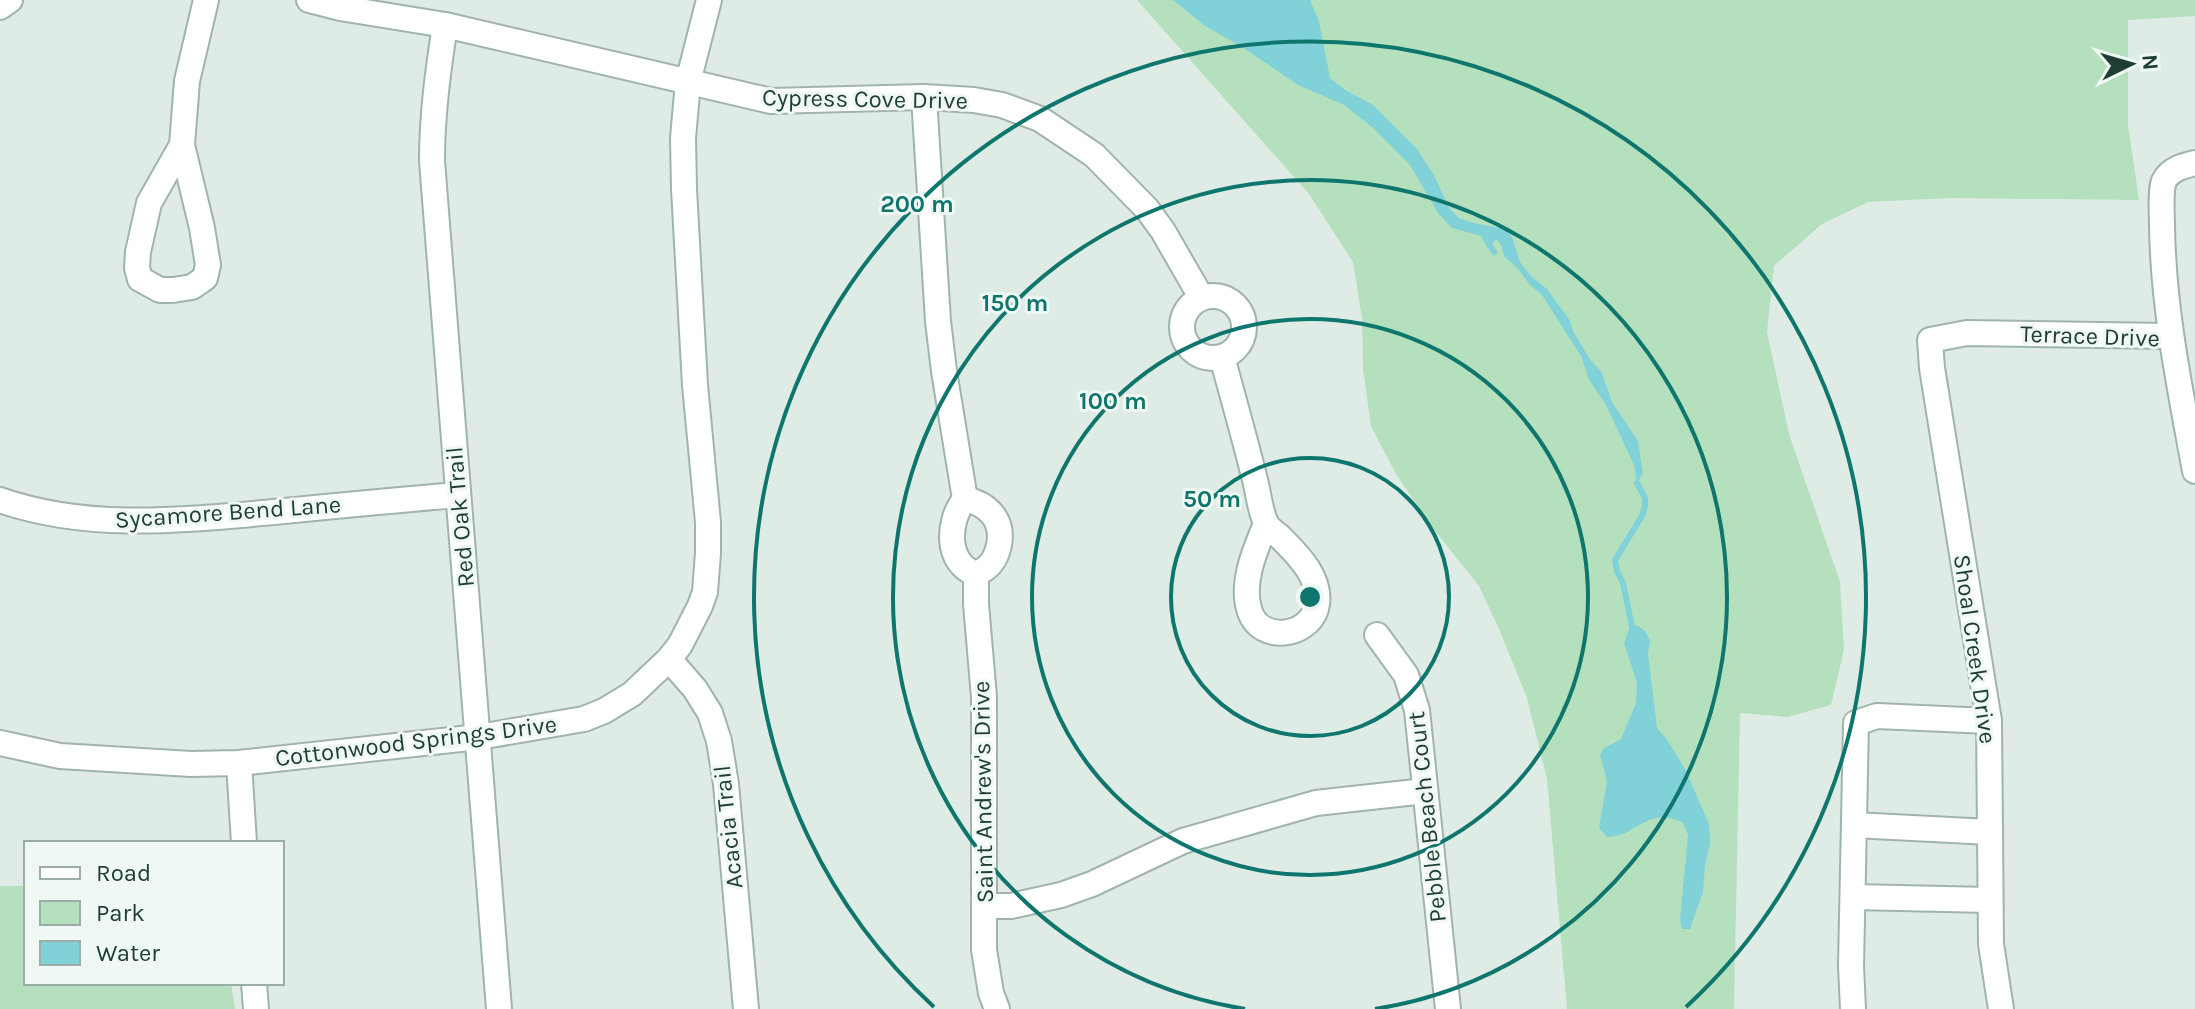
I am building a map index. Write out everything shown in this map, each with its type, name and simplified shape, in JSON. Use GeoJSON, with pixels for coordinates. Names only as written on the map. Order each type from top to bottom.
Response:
{"type":"FeatureCollection","features":[{"type":"Feature","properties":{"kind":"street"},"geometry":{"type":"LineString","coordinates":[[0,7],[10,0]]}},
{"type":"Feature","properties":{"kind":"street"},"geometry":{"type":"LineString","coordinates":[[182,145],[149,203],[138,252],[140,279],[160,290],[192,287],[205,278],[208,265],[182,145],[187,81],[206,0]]}},
{"type":"Feature","properties":{"kind":"street","name":"Cypress Cove Drive"},"geometry":{"type":"LineString","coordinates":[[309,0],[445,25],[771,101],[924,97],[1002,105],[1040,119],[1094,155],[1147,209],[1176,251],[1201,297]]}},
{"type":"Feature","properties":{"kind":"street","name":"Cottonwood Springs Drive"},"geometry":{"type":"LineString","coordinates":[[0,743],[60,756],[191,764],[239,763],[479,737],[584,719],[604,711],[632,694],[669,659],[685,637],[700,606],[705,592],[708,553],[695,385],[683,138],[688,82],[709,0]]}},
{"type":"Feature","properties":{"kind":"street","name":"Red Oak Trail"},"geometry":{"type":"LineString","coordinates":[[445,25],[432,125],[432,161],[499,1009]]}},
{"type":"Feature","properties":{"kind":"street"},"geometry":{"type":"LineString","coordinates":[[924,97],[938,321],[965,499],[953,519],[952,542],[959,563],[976,574],[986,570],[993,562],[1001,535],[998,522],[990,511],[965,499]]}},
{"type":"Feature","properties":{"kind":"street"},"geometry":{"type":"LineString","coordinates":[[2171,336],[2163,272],[2161,205],[2164,181],[2177,167],[2195,163]]}},
{"type":"Feature","properties":{"kind":"street"},"geometry":{"type":"LineString","coordinates":[[1214,295],[1226,298],[1236,305],[1243,316],[1241,341],[1234,351],[1222,357],[1210,359],[1199,356],[1183,338],[1181,326],[1184,314],[1201,297],[1214,295]]}},
{"type":"Feature","properties":{"kind":"street","name":"Terrace Drive"},"geometry":{"type":"LineString","coordinates":[[1930,340],[1967,333],[2171,336],[2194,463]]}},
{"type":"Feature","properties":{"kind":"street","name":"Shoal Creek Drive"},"geometry":{"type":"LineString","coordinates":[[1930,340],[1989,721],[1993,1007]]}},
{"type":"Feature","properties":{"kind":"street"},"geometry":{"type":"LineString","coordinates":[[1222,357],[1266,524]]}},
{"type":"Feature","properties":{"kind":"street","name":"Sycamore Bend Lane"},"geometry":{"type":"LineString","coordinates":[[0,500],[57,515],[111,522],[203,519],[458,495]]}},
{"type":"Feature","properties":{"kind":"street","name":"Saint Andrew's Drive"},"geometry":{"type":"LineString","coordinates":[[976,574],[984,697],[984,950],[991,993],[997,1009]]}},
{"type":"Feature","properties":{"kind":"street","name":"Pebble Beach Court"},"geometry":{"type":"LineString","coordinates":[[1377,635],[1406,675],[1417,710],[1448,1009]]}},
{"type":"Feature","properties":{"kind":"street","name":"Acacia Trail"},"geometry":{"type":"LineString","coordinates":[[669,659],[695,689],[710,713],[719,741],[726,784],[746,1009]]}},
{"type":"Feature","properties":{"kind":"street"},"geometry":{"type":"LineString","coordinates":[[1853,1009],[1851,966],[1856,723],[1877,716],[1989,721]]}},
{"type":"Feature","properties":{"kind":"street"},"geometry":{"type":"LineString","coordinates":[[239,763],[244,841]]}},
{"type":"Feature","properties":{"kind":"street"},"geometry":{"type":"LineString","coordinates":[[984,906],[1011,906],[1061,895],[1092,884],[1183,841],[1316,803],[1425,791]]}},
{"type":"Feature","properties":{"kind":"street"},"geometry":{"type":"LineString","coordinates":[[1854,825],[1990,832]]}},
{"type":"Feature","properties":{"kind":"street"},"geometry":{"type":"LineString","coordinates":[[1853,897],[1990,900]]}},
{"type":"Feature","properties":{"kind":"street"},"geometry":{"type":"LineString","coordinates":[[254,985],[256,1009]]}},
{"type":"Feature","properties":{"kind":"green space"},"geometry":{"type":"Polygon","coordinates":[[[1137,0],[2195,0],[2195,16],[2128,20],[2128,125],[2139,200],[1951,198],[1868,202],[1822,224],[1774,266],[1767,332],[1789,434],[1840,582],[1844,650],[1831,705],[1788,717],[1740,713],[1734,1009],[1567,1009],[1547,779],[1527,698],[1479,586],[1432,527],[1396,474],[1371,426],[1363,369],[1362,318],[1353,262],[1309,194],[1137,0]]]}},
{"type":"Feature","properties":{"kind":"green space"},"geometry":{"type":"Polygon","coordinates":[[[0,886],[24,886],[24,985],[231,985],[235,1009],[0,1009],[0,886]]]}},
{"type":"Feature","properties":{"kind":"water"},"geometry":{"type":"Polygon","coordinates":[[[1173,0],[1310,0],[1319,21],[1330,78],[1373,105],[1417,149],[1434,175],[1449,208],[1459,218],[1505,229],[1512,237],[1520,262],[1547,289],[1569,319],[1591,361],[1601,371],[1612,402],[1638,441],[1643,473],[1637,483],[1634,465],[1606,405],[1589,380],[1581,356],[1542,295],[1504,256],[1496,239],[1492,243],[1498,253],[1494,256],[1481,236],[1452,228],[1438,213],[1410,165],[1372,127],[1344,105],[1298,85],[1205,26],[1173,0]]]}},
{"type":"Feature","properties":{"kind":"water"},"geometry":{"type":"Polygon","coordinates":[[[1637,625],[1650,640],[1648,654],[1657,728],[1686,771],[1709,824],[1710,843],[1703,892],[1690,929],[1682,929],[1680,919],[1688,835],[1683,823],[1660,818],[1626,833],[1607,837],[1599,828],[1607,781],[1600,755],[1604,748],[1621,739],[1636,703],[1637,683],[1624,643],[1629,629],[1637,625]]]}},
{"type":"Feature","properties":{"kind":"waterway"},"geometry":{"type":"LineString","coordinates":[[1632,627],[1615,560],[1645,506],[1645,498],[1637,483]]}}]}
